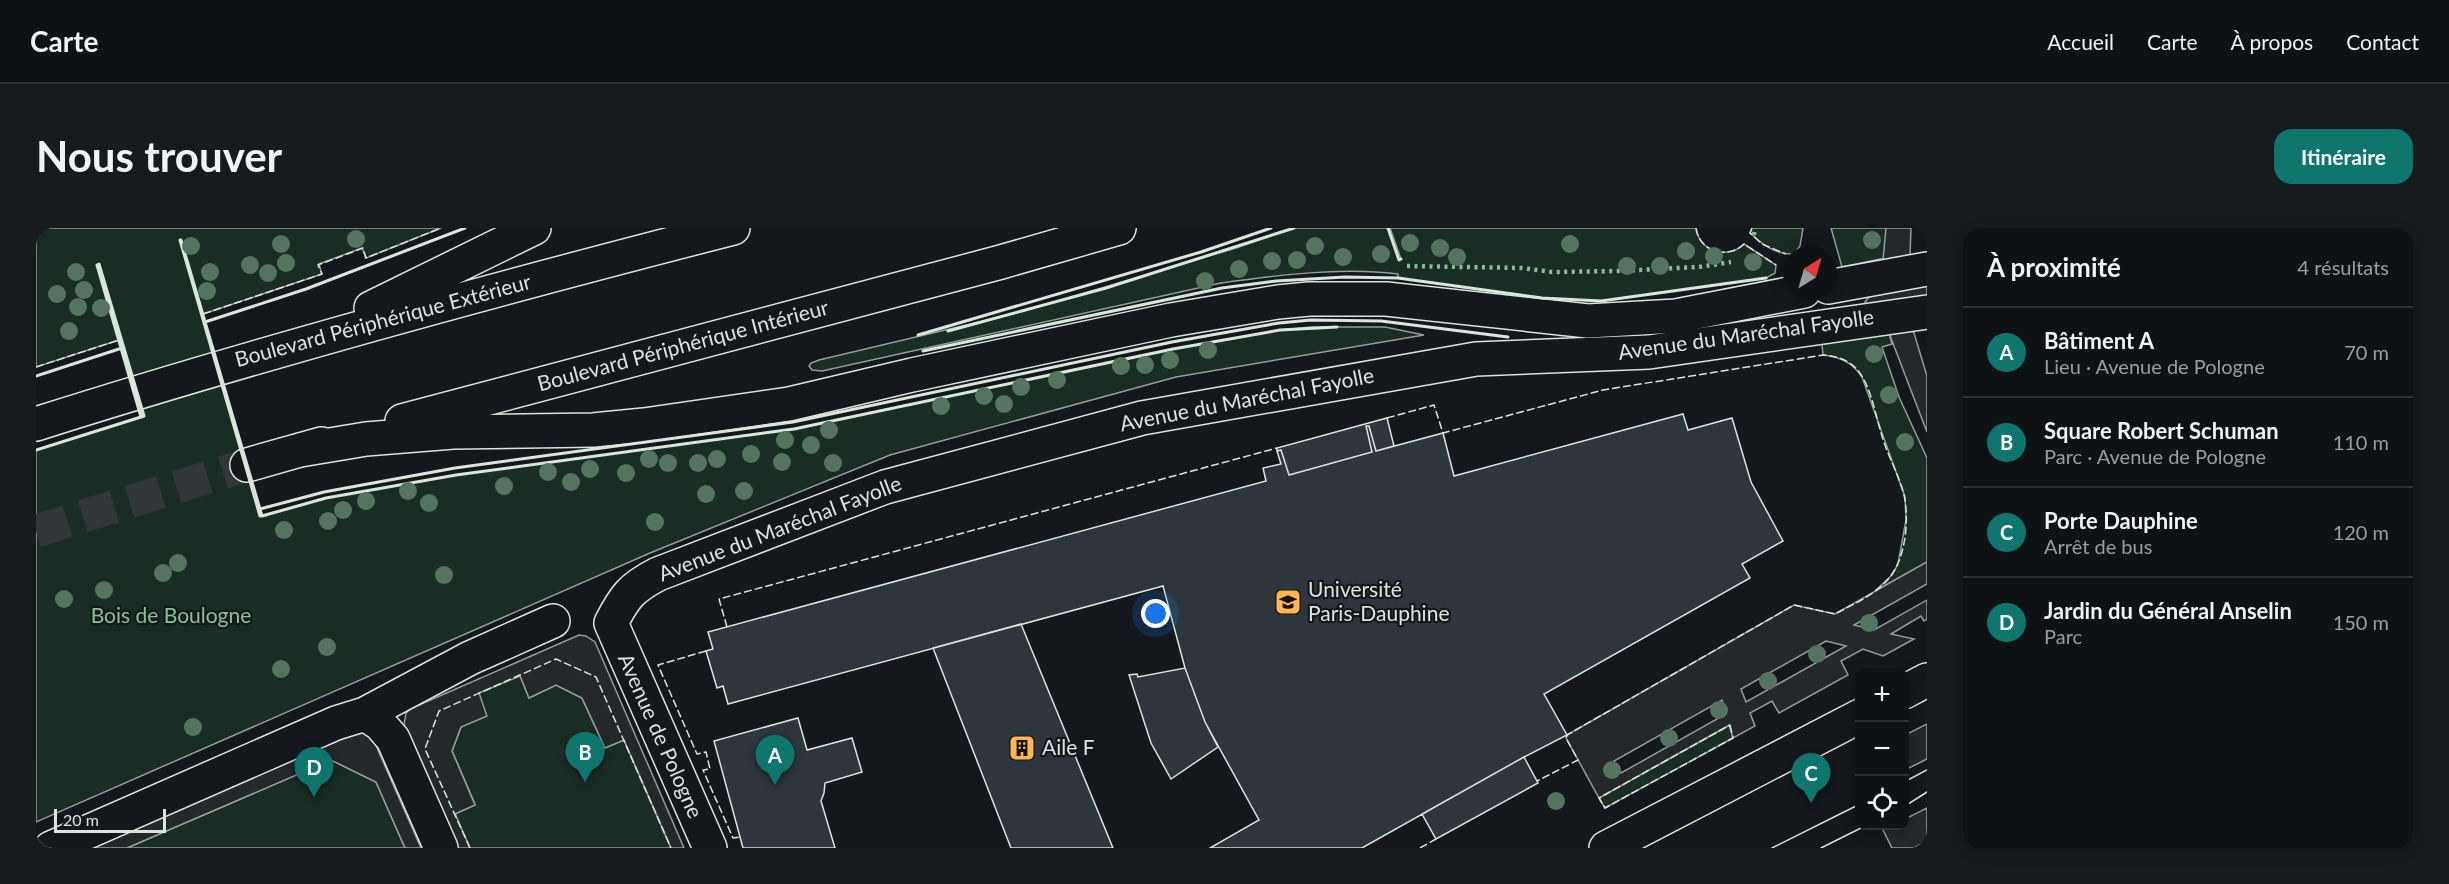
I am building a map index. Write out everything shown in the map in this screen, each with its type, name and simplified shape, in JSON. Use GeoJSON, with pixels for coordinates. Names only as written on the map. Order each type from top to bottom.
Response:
{"type":"FeatureCollection","features":[{"type":"Feature","properties":{"kind":"main road"},"geometry":{"type":"LineString","coordinates":[[259,355],[323,331],[534,228]]}},
{"type":"Feature","properties":{"kind":"main road","name":"Boulevard Périphérique Extérieur"},"geometry":{"type":"LineString","coordinates":[[36,424],[259,355],[421,309],[734,228]]}},
{"type":"Feature","properties":{"kind":"main road","name":"Boulevard Périphérique Intérieur"},"geometry":{"type":"LineString","coordinates":[[247,465],[517,389],[1001,262],[1119,228]]}},
{"type":"Feature","properties":{"kind":"main road"},"geometry":{"type":"LineString","coordinates":[[1837,284],[1927,269]]}},
{"type":"Feature","properties":{"kind":"main road"},"geometry":{"type":"LineString","coordinates":[[300,450],[366,439],[453,432],[603,429],[789,404],[912,375],[1171,320],[1278,302],[1330,298],[1386,300],[1588,321],[1676,316],[1783,295]]}},
{"type":"Feature","properties":{"kind":"main road","name":"Avenue du Maréchal Fayolle"},"geometry":{"type":"LineString","coordinates":[[611,623],[621,603],[636,585],[680,566],[885,487],[1142,417],[1476,359],[1649,352],[1927,312]]}},
{"type":"Feature","properties":{"kind":"main road"},"geometry":{"type":"LineString","coordinates":[[51,848],[336,723],[365,714],[470,658],[553,621]]}},
{"type":"Feature","properties":{"kind":"main road","name":"Avenue de Pologne"},"geometry":{"type":"LineString","coordinates":[[611,623],[710,848]]}},
{"type":"Feature","properties":{"kind":"main road"},"geometry":{"type":"LineString","coordinates":[[1909,690],[1927,680]]}},
{"type":"Feature","properties":{"kind":"main road"},"geometry":{"type":"LineString","coordinates":[[365,714],[380,724],[393,739],[441,848]]}},
{"type":"Feature","properties":{"kind":"main road"},"geometry":{"type":"LineString","coordinates":[[1606,848],[1855,719]]}},
{"type":"Feature","properties":{"kind":"green space","name":"Bois de Boulogne"},"geometry":{"type":"Polygon","coordinates":[[[36,228],[441,228],[366,258],[362,248],[319,264],[322,274],[203,314],[180,240],[260,516],[326,498],[456,475],[794,429],[1173,349],[1280,330],[1311,327],[1385,327],[1424,335],[1176,377],[890,455],[650,553],[36,822],[36,450],[143,416],[99,264],[97,265],[119,340],[36,367],[36,228]]]}},
{"type":"Feature","properties":{"kind":"green space"},"geometry":{"type":"Polygon","coordinates":[[[1294,228],[1388,228],[1399,260],[1401,259],[1390,228],[1696,228],[1698,236],[1708,248],[1730,252],[1744,244],[1776,265],[1775,273],[1766,278],[1601,301],[1542,298],[1398,278],[1398,274],[1376,272],[1287,275],[1221,283],[822,371],[812,370],[809,366],[819,360],[1021,312],[1236,248],[1294,228]]]}},
{"type":"Feature","properties":{"kind":"green space"},"geometry":{"type":"Polygon","coordinates":[[[1752,228],[1803,228],[1800,246],[1783,246],[1783,253],[1765,245],[1750,233],[1752,228]]]}},
{"type":"Feature","properties":{"kind":"green space"},"geometry":{"type":"Polygon","coordinates":[[[1831,228],[1886,228],[1885,258],[1842,267],[1831,228]]]}},
{"type":"Feature","properties":{"kind":"green space"},"geometry":{"type":"Polygon","coordinates":[[[1889,333],[1892,344],[1882,347],[1899,397],[1927,458],[1927,562],[1875,591],[1892,575],[1898,564],[1906,520],[1905,497],[1862,377],[1845,361],[1823,355],[1822,344],[1889,333]]]}},
{"type":"Feature","properties":{"kind":"green space"},"geometry":{"type":"Polygon","coordinates":[[[520,675],[529,698],[556,685],[582,698],[605,748],[624,740],[671,848],[470,848],[455,814],[475,804],[452,751],[478,693],[520,675]]]}},
{"type":"Feature","properties":{"kind":"green space"},"geometry":{"type":"Polygon","coordinates":[[[1730,725],[1733,738],[1605,808],[1599,798],[1730,725]]]}},
{"type":"Feature","properties":{"kind":"green space"},"geometry":{"type":"Polygon","coordinates":[[[331,760],[376,782],[405,848],[127,848],[331,760]]]}},
{"type":"Feature","properties":{"kind":"shaded area"},"geometry":{"type":"Polygon","coordinates":[[[1886,228],[1911,228],[1910,255],[1883,260],[1886,228]]]}},
{"type":"Feature","properties":{"kind":"shaded area"},"geometry":{"type":"Polygon","coordinates":[[[1927,286],[1927,298],[1866,305],[1865,302],[1870,296],[1927,286]]]}},
{"type":"Feature","properties":{"kind":"shaded area"},"geometry":{"type":"Polygon","coordinates":[[[1912,330],[1927,376],[1927,432],[1889,333],[1912,330]]]}},
{"type":"Feature","properties":{"kind":"shaded area"},"geometry":{"type":"Polygon","coordinates":[[[1927,562],[1927,584],[1854,625],[1874,630],[1927,600],[1927,619],[1924,621],[1921,616],[1891,634],[1914,639],[1883,656],[1863,649],[1841,661],[1848,675],[1779,713],[1772,701],[1750,713],[1755,726],[1733,738],[1729,725],[1599,798],[1566,738],[1567,735],[1794,605],[1835,614],[1927,562]],[[1826,641],[1741,689],[1746,702],[1846,646],[1826,641]],[[1722,700],[1614,761],[1621,773],[1726,714],[1722,700]]]}},
{"type":"Feature","properties":{"kind":"shaded area"},"geometry":{"type":"Polygon","coordinates":[[[579,635],[586,636],[595,642],[684,848],[671,848],[624,740],[605,748],[582,698],[556,685],[529,698],[520,676],[479,693],[487,716],[461,727],[452,751],[475,805],[455,814],[470,848],[457,848],[404,725],[406,713],[410,709],[579,635]]]}},
{"type":"Feature","properties":{"kind":"shaded area"},"geometry":{"type":"Polygon","coordinates":[[[1927,724],[1927,759],[1909,768],[1909,733],[1927,724]]]}},
{"type":"Feature","properties":{"kind":"shaded area"},"geometry":{"type":"Polygon","coordinates":[[[357,732],[364,733],[374,741],[421,848],[405,848],[376,782],[331,760],[127,848],[91,848],[357,732]]]}},
{"type":"Feature","properties":{"kind":"shaded area"},"geometry":{"type":"Polygon","coordinates":[[[1927,808],[1927,841],[1914,848],[1892,848],[1883,830],[1909,830],[1909,817],[1927,808]]]}},
{"type":"Feature","properties":{"kind":"building"},"geometry":{"type":"Polygon","coordinates":[[[1683,414],[1688,430],[1732,418],[1751,482],[1783,541],[1742,564],[1750,578],[1544,694],[1567,735],[1362,848],[1210,848],[1259,820],[1205,722],[1185,668],[1163,586],[728,704],[723,686],[717,688],[706,651],[713,649],[708,632],[1266,481],[1263,468],[1281,464],[1277,451],[1281,450],[1289,475],[1372,452],[1366,426],[1369,426],[1376,451],[1443,433],[1454,476],[1683,414]]]}},
{"type":"Feature","properties":{"kind":"building"},"geometry":{"type":"Polygon","coordinates":[[[1387,418],[1394,446],[1376,451],[1369,426],[1366,426],[1372,452],[1289,475],[1281,450],[1277,451],[1277,448],[1387,418]]]}},
{"type":"Feature","properties":{"kind":"building","name":"Aile F"},"geometry":{"type":"Polygon","coordinates":[[[1021,624],[1113,848],[1011,848],[933,648],[1021,624]]]}},
{"type":"Feature","properties":{"kind":"building"},"geometry":{"type":"Polygon","coordinates":[[[1185,668],[1205,722],[1218,747],[1171,779],[1151,743],[1129,675],[1137,674],[1138,677],[1185,668]]]}},
{"type":"Feature","properties":{"kind":"building"},"geometry":{"type":"Polygon","coordinates":[[[798,718],[807,750],[852,738],[862,772],[825,783],[821,801],[835,848],[743,848],[714,741],[798,718]]]}},
{"type":"Feature","properties":{"kind":"building"},"geometry":{"type":"Polygon","coordinates":[[[1524,757],[1538,783],[1436,839],[1422,814],[1524,757]]]}},
{"type":"Feature","properties":{"kind":"tunnel"},"geometry":{"type":"LineString","coordinates":[[36,531],[247,465]]}},
{"type":"Feature","properties":{"kind":"tram line"},"geometry":{"type":"LineString","coordinates":[[1909,779],[1927,770]]}},
{"type":"Feature","properties":{"kind":"tram line"},"geometry":{"type":"LineString","coordinates":[[1909,803],[1927,792]]}},
{"type":"Feature","properties":{"kind":"tram line"},"geometry":{"type":"LineString","coordinates":[[1772,848],[1855,806]]}},
{"type":"Feature","properties":{"kind":"tram line"},"geometry":{"type":"LineString","coordinates":[[1821,848],[1857,830]]}},
{"type":"Feature","properties":{"kind":"hedge"},"geometry":{"type":"LineString","coordinates":[[1754,235],[1755,228]]}},
{"type":"Feature","properties":{"kind":"hedge"},"geometry":{"type":"LineString","coordinates":[[1407,266],[1522,268],[1552,272],[1699,267],[1731,262]]}},
{"type":"Feature","properties":{"kind":"fence"},"geometry":{"type":"LineString","coordinates":[[203,314],[322,274],[318,265],[363,248],[366,258],[441,228]]}},
{"type":"Feature","properties":{"kind":"fence"},"geometry":{"type":"LineString","coordinates":[[1696,228],[1698,236],[1708,248],[1730,252],[1744,244],[1776,265]]}},
{"type":"Feature","properties":{"kind":"fence"},"geometry":{"type":"LineString","coordinates":[[1752,228],[1750,233],[1762,244],[1783,253]]}},
{"type":"Feature","properties":{"kind":"fence"},"geometry":{"type":"LineString","coordinates":[[36,367],[119,340]]}},
{"type":"Feature","properties":{"kind":"fence"},"geometry":{"type":"LineString","coordinates":[[1387,418],[1434,405],[1443,433],[1603,390],[1823,355],[1852,364],[1864,379],[1901,486],[1906,508],[1903,548],[1898,563],[1887,581],[1871,594],[1835,614],[1794,605],[1567,735],[1566,738],[1578,760],[1537,781]]}},
{"type":"Feature","properties":{"kind":"fence"},"geometry":{"type":"LineString","coordinates":[[727,627],[719,599],[1277,448]]}},
{"type":"Feature","properties":{"kind":"fence"},"geometry":{"type":"LineString","coordinates":[[706,651],[658,665],[697,754],[706,752],[710,769],[703,770],[733,838],[740,837]]}},
{"type":"Feature","properties":{"kind":"fence"},"geometry":{"type":"LineString","coordinates":[[470,848],[425,749],[439,711],[556,659],[596,677],[671,848]]}},
{"type":"Feature","properties":{"kind":"fence"},"geometry":{"type":"LineString","coordinates":[[1730,725],[1733,738],[1605,808],[1599,798],[1730,725]]}},
{"type":"Feature","properties":{"kind":"fence"},"geometry":{"type":"LineString","coordinates":[[1420,848],[1436,839]]}},
{"type":"Feature","properties":{"kind":"wall"},"geometry":{"type":"LineString","coordinates":[[205,322],[306,289],[465,228]]}},
{"type":"Feature","properties":{"kind":"wall"},"geometry":{"type":"LineString","coordinates":[[918,335],[1201,252],[1271,228]]}},
{"type":"Feature","properties":{"kind":"wall"},"geometry":{"type":"LineString","coordinates":[[948,331],[1106,288],[1294,228]]}},
{"type":"Feature","properties":{"kind":"wall"},"geometry":{"type":"LineString","coordinates":[[1388,228],[1399,260],[1401,259]]}},
{"type":"Feature","properties":{"kind":"wall"},"geometry":{"type":"LineString","coordinates":[[180,240],[181,240],[262,516],[260,516],[180,240]]}},
{"type":"Feature","properties":{"kind":"wall"},"geometry":{"type":"LineString","coordinates":[[99,264],[144,416],[141,417],[97,265],[99,264]]}},
{"type":"Feature","properties":{"kind":"wall"},"geometry":{"type":"LineString","coordinates":[[923,351],[1222,288],[1276,281],[1345,277],[1398,278],[1542,298],[1601,301],[1766,278]]}},
{"type":"Feature","properties":{"kind":"wall"},"geometry":{"type":"LineString","coordinates":[[260,509],[324,492],[455,468],[793,422],[1172,342],[1279,323],[1311,320],[1381,321],[1508,337]]}},
{"type":"Feature","properties":{"kind":"wall"},"geometry":{"type":"LineString","coordinates":[[262,516],[326,498],[456,475],[794,429],[1173,349],[1280,330],[1337,327]]}},
{"type":"Feature","properties":{"kind":"wall"},"geometry":{"type":"LineString","coordinates":[[36,376],[122,348]]}},
{"type":"Feature","properties":{"kind":"wall"},"geometry":{"type":"LineString","coordinates":[[36,450],[141,417]]}},
{"type":"Feature","properties":{"kind":"place","name":"Université Paris-Dauphine"},"geometry":{"type":"Point","coordinates":[1288,602]}},
{"type":"Feature","properties":{"kind":"place","name":"Aile F"},"geometry":{"type":"Point","coordinates":[1022,748]}},
{"type":"Feature","properties":{"kind":"place","name":"Square Robert Schuman"},"geometry":{"type":"Point","coordinates":[585,782]}},
{"type":"Feature","properties":{"kind":"place","name":"Bâtiment A"},"geometry":{"type":"Point","coordinates":[775,785]}},
{"type":"Feature","properties":{"kind":"place","name":"Jardin du Général Anselin"},"geometry":{"type":"Point","coordinates":[314,797]}},
{"type":"Feature","properties":{"kind":"place","name":"Porte Dauphine"},"geometry":{"type":"Point","coordinates":[1811,803]}}]}
